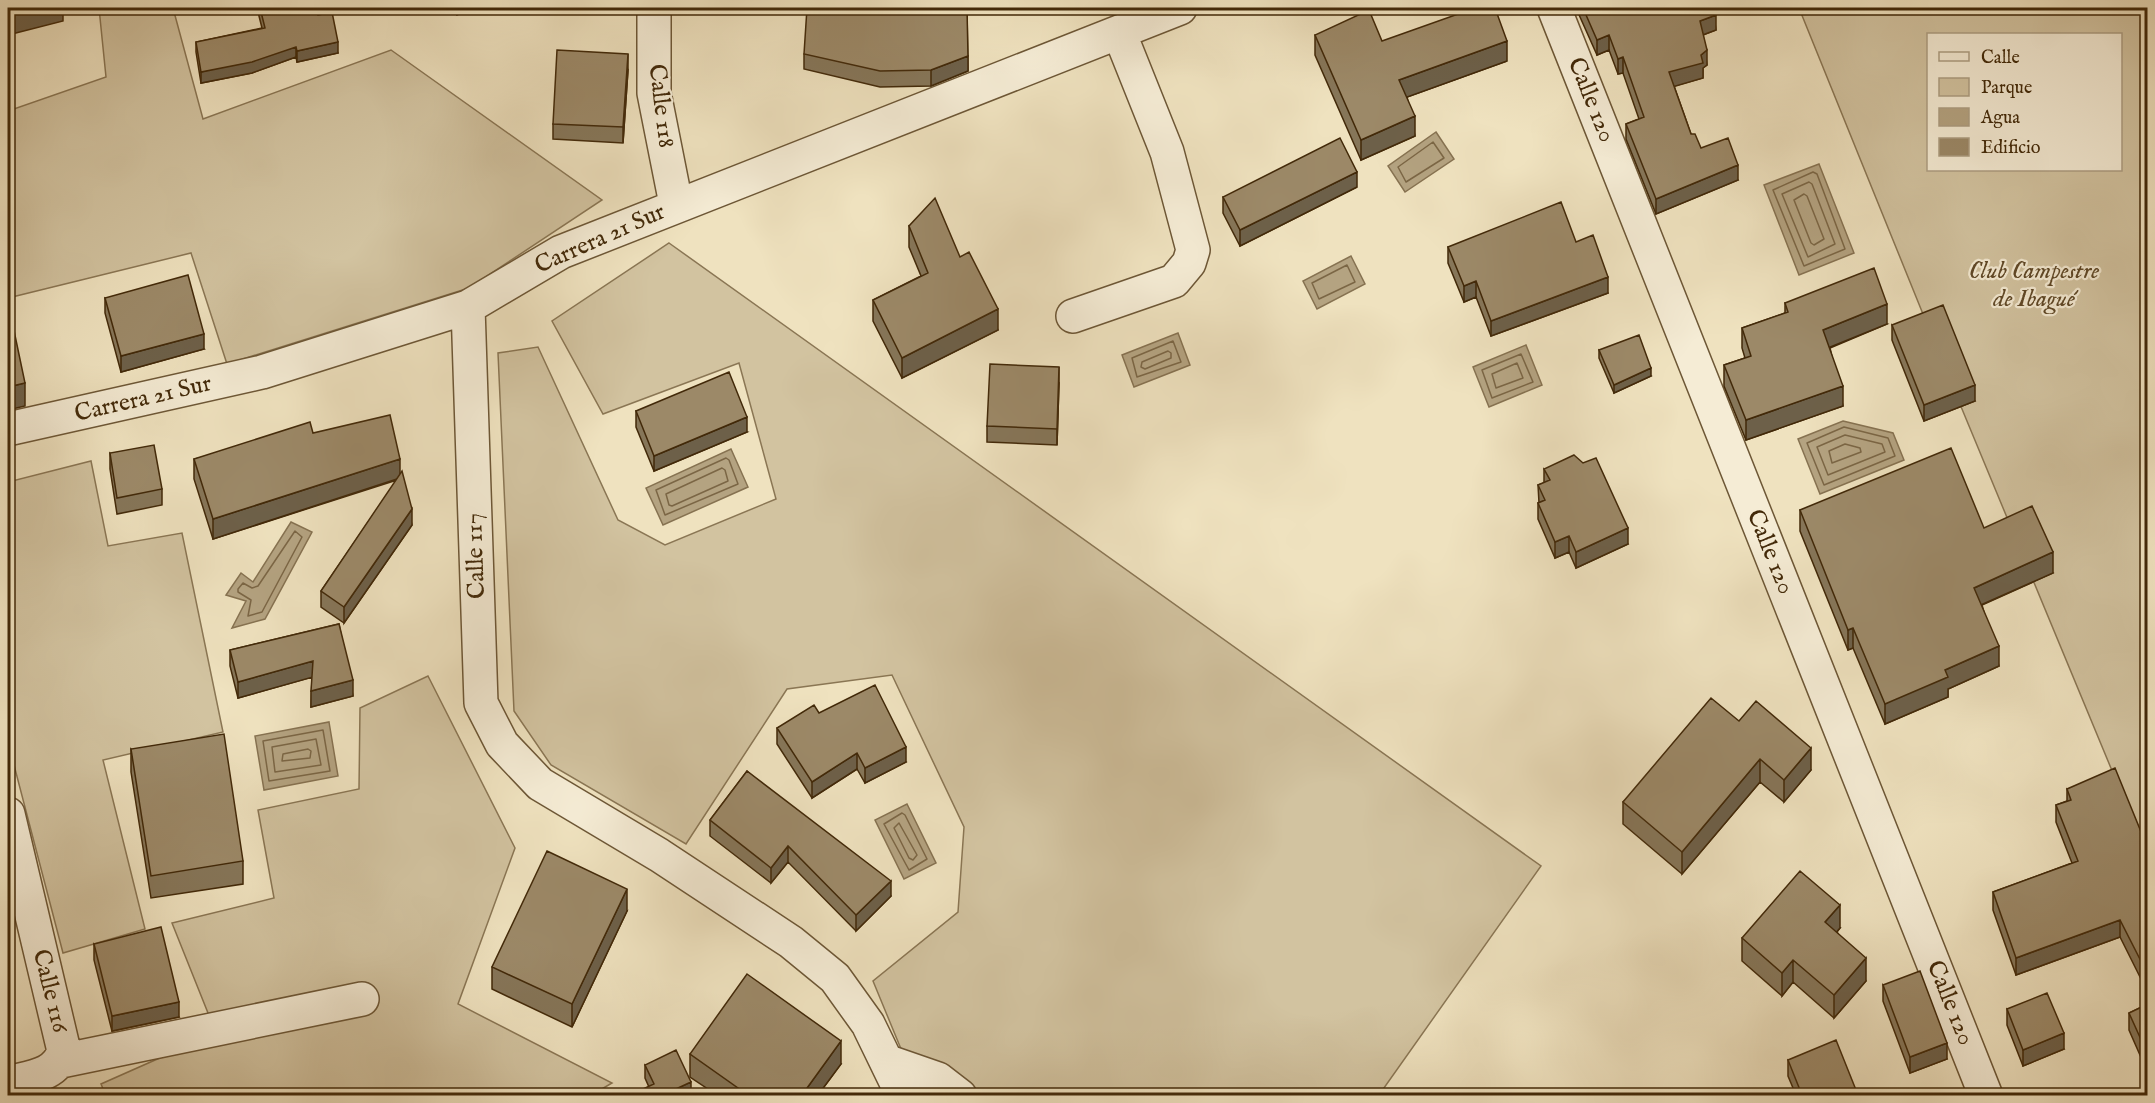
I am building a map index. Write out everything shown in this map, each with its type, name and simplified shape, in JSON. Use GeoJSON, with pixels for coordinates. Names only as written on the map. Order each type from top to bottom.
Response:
{"type":"FeatureCollection","features":[{"type":"Feature","properties":{"kind":"street","name":"Calle 118"},"geometry":{"type":"LineString","coordinates":[[654,8],[654,93],[676,204]]}},
{"type":"Feature","properties":{"kind":"street","name":"Carrera 21 Sur"},"geometry":{"type":"LineString","coordinates":[[8,429],[262,372],[468,307],[561,252],[676,204],[1180,8]]}},
{"type":"Feature","properties":{"kind":"street","name":"Calle 120"},"geometry":{"type":"LineString","coordinates":[[1554,8],[1986,1095]]}},
{"type":"Feature","properties":{"kind":"street"},"geometry":{"type":"LineString","coordinates":[[1073,316],[1174,281],[1184,271],[1193,250],[1167,152],[1119,32]]}},
{"type":"Feature","properties":{"kind":"street","name":"Calle 117"},"geometry":{"type":"LineString","coordinates":[[468,307],[481,703],[502,744],[540,784],[659,855],[791,942],[835,978],[868,1024],[903,1095]]}},
{"type":"Feature","properties":{"kind":"street","name":"Calle 116"},"geometry":{"type":"LineString","coordinates":[[8,814],[64,1051],[61,1061]]}},
{"type":"Feature","properties":{"kind":"street"},"geometry":{"type":"LineString","coordinates":[[8,1083],[48,1072],[61,1061],[362,999]]}},
{"type":"Feature","properties":{"kind":"street"},"geometry":{"type":"LineString","coordinates":[[886,1061],[938,1079],[960,1095]]}},
{"type":"Feature","properties":{"kind":"green space"},"geometry":{"type":"Polygon","coordinates":[[[99,8],[173,8],[203,119],[391,50],[602,200],[469,288],[227,364],[191,253],[8,298],[8,111],[106,77],[99,8]]]}},
{"type":"Feature","properties":{"kind":"green space","name":"Club Campestre de Ibagué"},"geometry":{"type":"Polygon","coordinates":[[[1799,8],[2147,8],[2147,855],[1940,356],[1799,8]]]}},
{"type":"Feature","properties":{"kind":"green space"},"geometry":{"type":"Polygon","coordinates":[[[669,243],[1541,866],[1379,1095],[920,1095],[873,981],[958,912],[964,827],[892,675],[787,689],[686,844],[551,765],[514,711],[498,353],[538,347],[618,520],[665,545],[776,499],[739,363],[603,414],[552,321],[669,243]]]}},
{"type":"Feature","properties":{"kind":"green space"},"geometry":{"type":"Polygon","coordinates":[[[91,461],[108,546],[182,533],[223,732],[103,760],[145,929],[63,953],[8,742],[8,482],[91,461]]]}},
{"type":"Feature","properties":{"kind":"green space"},"geometry":{"type":"Polygon","coordinates":[[[428,676],[515,848],[458,1004],[612,1083],[590,1096],[106,1096],[101,1084],[216,1033],[172,923],[274,898],[258,810],[359,789],[360,708],[428,676]]]}},
{"type":"Feature","properties":{"kind":"water"},"geometry":{"type":"Polygon","coordinates":[[[1436,132],[1454,159],[1405,192],[1388,166],[1436,132]]]}},
{"type":"Feature","properties":{"kind":"water"},"geometry":{"type":"Polygon","coordinates":[[[1819,164],[1854,253],[1799,275],[1764,185],[1819,164]]]}},
{"type":"Feature","properties":{"kind":"water"},"geometry":{"type":"Polygon","coordinates":[[[1351,256],[1365,284],[1317,309],[1303,281],[1351,256]]]}},
{"type":"Feature","properties":{"kind":"water"},"geometry":{"type":"Polygon","coordinates":[[[1178,333],[1190,365],[1134,387],[1122,355],[1178,333]]]}},
{"type":"Feature","properties":{"kind":"water"},"geometry":{"type":"Polygon","coordinates":[[[1526,345],[1542,385],[1489,407],[1473,367],[1526,345]]]}},
{"type":"Feature","properties":{"kind":"water"},"geometry":{"type":"Polygon","coordinates":[[[1843,421],[1893,433],[1904,460],[1820,494],[1798,439],[1843,421]]]}},
{"type":"Feature","properties":{"kind":"water"},"geometry":{"type":"Polygon","coordinates":[[[731,449],[748,487],[663,525],[646,488],[731,449]]]}},
{"type":"Feature","properties":{"kind":"water"},"geometry":{"type":"Polygon","coordinates":[[[291,522],[312,532],[265,619],[232,628],[246,601],[226,595],[241,573],[253,582],[291,522]]]}},
{"type":"Feature","properties":{"kind":"water"},"geometry":{"type":"Polygon","coordinates":[[[329,722],[338,776],[264,790],[255,736],[329,722]]]}},
{"type":"Feature","properties":{"kind":"water"},"geometry":{"type":"Polygon","coordinates":[[[907,804],[936,863],[904,879],[875,820],[907,804]]]}},
{"type":"Feature","properties":{"kind":"building"},"geometry":{"type":"Polygon","coordinates":[[[260,8],[316,8],[318,15],[332,12],[338,42],[297,51],[296,47],[252,62],[201,72],[196,42],[265,28],[260,8]]]}},
{"type":"Feature","properties":{"kind":"building"},"geometry":{"type":"Polygon","coordinates":[[[807,8],[878,8],[911,14],[911,8],[967,8],[968,56],[931,70],[880,71],[804,54],[807,8]]]}},
{"type":"Feature","properties":{"kind":"building"},"geometry":{"type":"Polygon","coordinates":[[[1475,8],[1495,8],[1507,41],[1399,80],[1415,116],[1361,140],[1315,35],[1369,10],[1382,41],[1475,8]]]}},
{"type":"Feature","properties":{"kind":"building"},"geometry":{"type":"Polygon","coordinates":[[[1583,8],[1713,8],[1716,15],[1700,21],[1707,50],[1701,55],[1703,63],[1669,72],[1691,134],[1695,134],[1701,148],[1728,138],[1738,165],[1656,199],[1626,124],[1644,117],[1623,57],[1618,59],[1609,35],[1597,40],[1583,8]]]}},
{"type":"Feature","properties":{"kind":"building"},"geometry":{"type":"Polygon","coordinates":[[[557,50],[628,54],[623,127],[553,124],[557,50]]]}},
{"type":"Feature","properties":{"kind":"building"},"geometry":{"type":"Polygon","coordinates":[[[1340,138],[1357,172],[1240,230],[1223,197],[1340,138]]]}},
{"type":"Feature","properties":{"kind":"building"},"geometry":{"type":"Polygon","coordinates":[[[935,198],[960,257],[969,252],[998,309],[902,358],[873,300],[928,273],[909,226],[935,198]]]}},
{"type":"Feature","properties":{"kind":"building"},"geometry":{"type":"Polygon","coordinates":[[[1561,202],[1576,242],[1593,235],[1608,277],[1491,321],[1476,281],[1464,286],[1448,247],[1561,202]]]}},
{"type":"Feature","properties":{"kind":"building"},"geometry":{"type":"Polygon","coordinates":[[[1874,268],[1887,304],[1823,330],[1843,386],[1746,420],[1724,365],[1751,356],[1742,328],[1788,312],[1785,303],[1874,268]]]}},
{"type":"Feature","properties":{"kind":"building"},"geometry":{"type":"Polygon","coordinates":[[[188,275],[204,334],[121,356],[105,298],[188,275]]]}},
{"type":"Feature","properties":{"kind":"building"},"geometry":{"type":"Polygon","coordinates":[[[8,302],[25,383],[8,387],[8,302]]]}},
{"type":"Feature","properties":{"kind":"building"},"geometry":{"type":"Polygon","coordinates":[[[1943,305],[1975,385],[1924,405],[1892,325],[1943,305]]]}},
{"type":"Feature","properties":{"kind":"building"},"geometry":{"type":"Polygon","coordinates":[[[1639,335],[1651,368],[1614,385],[1599,350],[1639,335]]]}},
{"type":"Feature","properties":{"kind":"building"},"geometry":{"type":"Polygon","coordinates":[[[990,364],[1059,367],[1057,429],[987,426],[990,364]]]}},
{"type":"Feature","properties":{"kind":"building"},"geometry":{"type":"Polygon","coordinates":[[[729,372],[747,417],[654,456],[636,411],[729,372]]]}},
{"type":"Feature","properties":{"kind":"building"},"geometry":{"type":"Polygon","coordinates":[[[390,415],[400,459],[213,519],[194,459],[310,422],[313,433],[390,415]]]}},
{"type":"Feature","properties":{"kind":"building"},"geometry":{"type":"Polygon","coordinates":[[[154,445],[162,489],[117,498],[110,453],[154,445]]]}},
{"type":"Feature","properties":{"kind":"building"},"geometry":{"type":"Polygon","coordinates":[[[1951,448],[1984,528],[2032,506],[2053,552],[1974,588],[1999,646],[1945,670],[1948,677],[1885,704],[1853,628],[1848,630],[1800,510],[1951,448]]]}},
{"type":"Feature","properties":{"kind":"building"},"geometry":{"type":"Polygon","coordinates":[[[1574,455],[1583,463],[1596,458],[1628,528],[1576,552],[1569,536],[1555,542],[1538,503],[1545,500],[1538,485],[1550,480],[1544,469],[1574,455]]]}},
{"type":"Feature","properties":{"kind":"building"},"geometry":{"type":"Polygon","coordinates":[[[402,471],[412,509],[344,607],[321,591],[402,471]]]}},
{"type":"Feature","properties":{"kind":"building"},"geometry":{"type":"Polygon","coordinates":[[[339,624],[353,680],[311,691],[313,661],[238,682],[230,650],[339,624]]]}},
{"type":"Feature","properties":{"kind":"building"},"geometry":{"type":"Polygon","coordinates":[[[875,685],[906,747],[865,768],[857,753],[812,782],[777,728],[814,705],[819,713],[875,685]]]}},
{"type":"Feature","properties":{"kind":"building"},"geometry":{"type":"Polygon","coordinates":[[[1711,698],[1739,721],[1756,701],[1811,748],[1784,780],[1760,759],[1682,852],[1623,802],[1711,698]]]}},
{"type":"Feature","properties":{"kind":"building"},"geometry":{"type":"Polygon","coordinates":[[[224,734],[243,861],[151,876],[131,749],[224,734]]]}},
{"type":"Feature","properties":{"kind":"building"},"geometry":{"type":"Polygon","coordinates":[[[2115,768],[2148,849],[2148,975],[2120,920],[2016,958],[1993,892],[2078,861],[2056,805],[2071,800],[2067,789],[2115,768]]]}},
{"type":"Feature","properties":{"kind":"building"},"geometry":{"type":"Polygon","coordinates":[[[747,771],[891,881],[856,915],[788,846],[771,868],[710,820],[747,771]]]}},
{"type":"Feature","properties":{"kind":"building"},"geometry":{"type":"Polygon","coordinates":[[[547,851],[627,889],[572,1004],[492,967],[547,851]]]}},
{"type":"Feature","properties":{"kind":"building"},"geometry":{"type":"Polygon","coordinates":[[[1800,871],[1840,905],[1825,922],[1866,958],[1834,995],[1793,960],[1782,973],[1742,938],[1800,871]]]}},
{"type":"Feature","properties":{"kind":"building"},"geometry":{"type":"Polygon","coordinates":[[[161,927],[179,1002],[112,1016],[94,944],[161,927]]]}},
{"type":"Feature","properties":{"kind":"building"},"geometry":{"type":"Polygon","coordinates":[[[1920,971],[1947,1043],[1910,1057],[1883,985],[1920,971]]]}},
{"type":"Feature","properties":{"kind":"building"},"geometry":{"type":"Polygon","coordinates":[[[747,974],[841,1041],[802,1095],[748,1095],[690,1054],[747,974]]]}},
{"type":"Feature","properties":{"kind":"building"},"geometry":{"type":"Polygon","coordinates":[[[2047,993],[2064,1033],[2023,1050],[2007,1009],[2047,993]]]}},
{"type":"Feature","properties":{"kind":"building"},"geometry":{"type":"Polygon","coordinates":[[[2148,1004],[2148,1055],[2129,1013],[2148,1004]]]}},
{"type":"Feature","properties":{"kind":"building"},"geometry":{"type":"Polygon","coordinates":[[[1836,1040],[1858,1095],[1802,1095],[1788,1060],[1836,1040]]]}},
{"type":"Feature","properties":{"kind":"building"},"geometry":{"type":"Polygon","coordinates":[[[676,1050],[691,1082],[665,1095],[630,1095],[654,1084],[645,1065],[676,1050]]]}},
{"type":"Feature","properties":{"kind":"building"},"geometry":{"type":"Polygon","coordinates":[[[2148,1070],[2148,1084],[2144,1071],[2148,1070]]]}}]}
